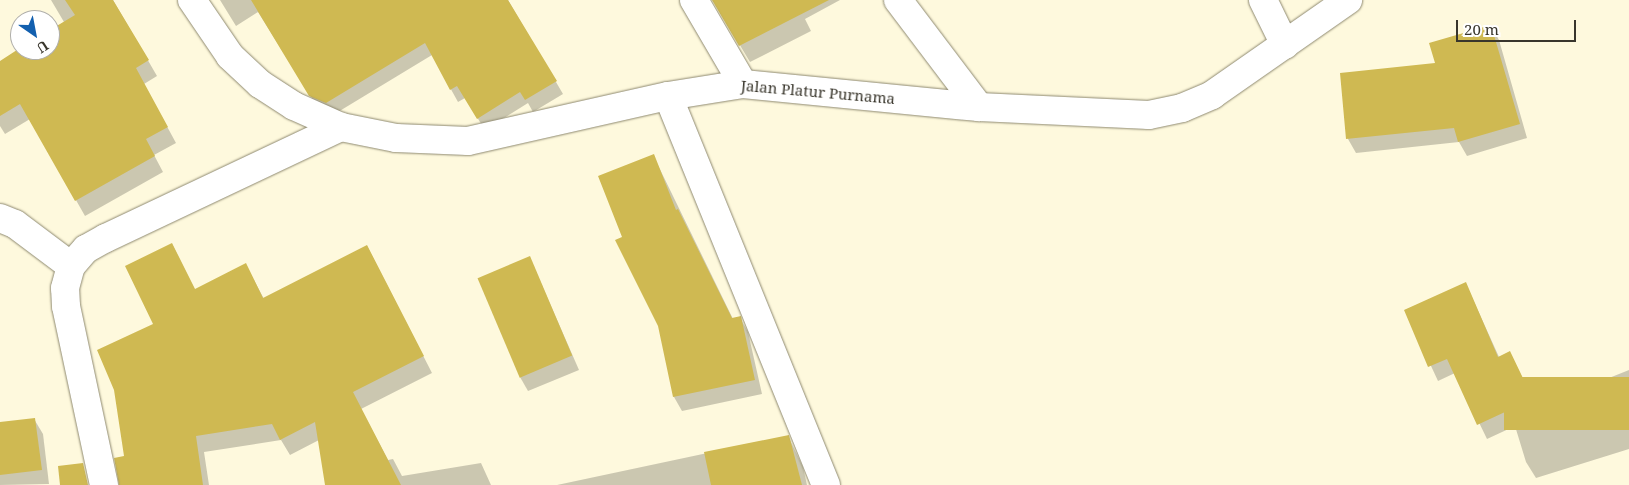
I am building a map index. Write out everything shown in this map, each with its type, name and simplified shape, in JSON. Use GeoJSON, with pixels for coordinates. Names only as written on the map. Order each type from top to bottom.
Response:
{"type":"FeatureCollection","features":[{"type":"Feature","properties":{"kind":"street","name":"Jalan Platur Purnama"},"geometry":{"type":"LineString","coordinates":[[192,0],[230,56],[260,84],[294,106],[341,127],[396,138],[468,141],[668,96],[742,84],[979,106],[1150,115],[1182,108],[1212,95],[1348,0]]}},
{"type":"Feature","properties":{"kind":"street"},"geometry":{"type":"LineString","coordinates":[[694,0],[742,84]]}},
{"type":"Feature","properties":{"kind":"street"},"geometry":{"type":"LineString","coordinates":[[898,0],[979,106]]}},
{"type":"Feature","properties":{"kind":"street"},"geometry":{"type":"LineString","coordinates":[[1263,0],[1285,45]]}},
{"type":"Feature","properties":{"kind":"street"},"geometry":{"type":"LineString","coordinates":[[668,96],[826,485]]}},
{"type":"Feature","properties":{"kind":"street"},"geometry":{"type":"LineString","coordinates":[[104,485],[66,306],[66,288],[71,266],[86,249],[106,238],[341,127]]}},
{"type":"Feature","properties":{"kind":"street"},"geometry":{"type":"LineString","coordinates":[[0,218],[15,224],[71,266]]}},
{"type":"Feature","properties":{"kind":"building"},"geometry":{"type":"Polygon","coordinates":[[[65,0],[113,0],[149,60],[136,68],[168,127],[146,139],[155,156],[75,201],[20,104],[0,116],[0,61],[10,54],[10,60],[60,60],[60,24],[75,15],[65,0]]]}},
{"type":"Feature","properties":{"kind":"building"},"geometry":{"type":"Polygon","coordinates":[[[251,0],[508,0],[557,81],[525,100],[520,92],[477,119],[457,86],[450,90],[425,43],[326,103],[309,96],[251,0]]]}},
{"type":"Feature","properties":{"kind":"building"},"geometry":{"type":"Polygon","coordinates":[[[712,0],[829,0],[739,46],[712,0]]]}},
{"type":"Feature","properties":{"kind":"building"},"geometry":{"type":"Polygon","coordinates":[[[1491,25],[1520,124],[1458,142],[1454,128],[1346,139],[1340,73],[1435,63],[1429,43],[1491,25]]]}},
{"type":"Feature","properties":{"kind":"building"},"geometry":{"type":"Polygon","coordinates":[[[654,154],[676,210],[678,209],[732,318],[741,316],[755,380],[673,397],[658,326],[615,240],[622,237],[598,176],[654,154]]]}},
{"type":"Feature","properties":{"kind":"building"},"geometry":{"type":"Polygon","coordinates":[[[172,243],[195,289],[246,263],[263,298],[367,245],[424,356],[353,392],[401,485],[325,485],[315,422],[280,440],[272,424],[196,436],[203,485],[119,485],[114,458],[124,456],[114,390],[97,350],[153,324],[125,266],[172,243]]]}},
{"type":"Feature","properties":{"kind":"building"},"geometry":{"type":"Polygon","coordinates":[[[530,256],[572,355],[520,378],[478,278],[530,256]]]}},
{"type":"Feature","properties":{"kind":"building"},"geometry":{"type":"Polygon","coordinates":[[[1466,282],[1498,357],[1510,351],[1533,399],[1477,425],[1447,359],[1428,367],[1404,310],[1466,282]]]}},
{"type":"Feature","properties":{"kind":"building"},"geometry":{"type":"Polygon","coordinates":[[[1504,377],[1629,377],[1629,430],[1504,430],[1504,377]]]}},
{"type":"Feature","properties":{"kind":"building"},"geometry":{"type":"Polygon","coordinates":[[[35,418],[42,470],[0,475],[0,422],[35,418]]]}},
{"type":"Feature","properties":{"kind":"building"},"geometry":{"type":"Polygon","coordinates":[[[789,435],[802,485],[711,485],[704,452],[789,435]]]}},
{"type":"Feature","properties":{"kind":"building"},"geometry":{"type":"Polygon","coordinates":[[[83,463],[88,485],[60,485],[58,466],[83,463]]]}}]}
